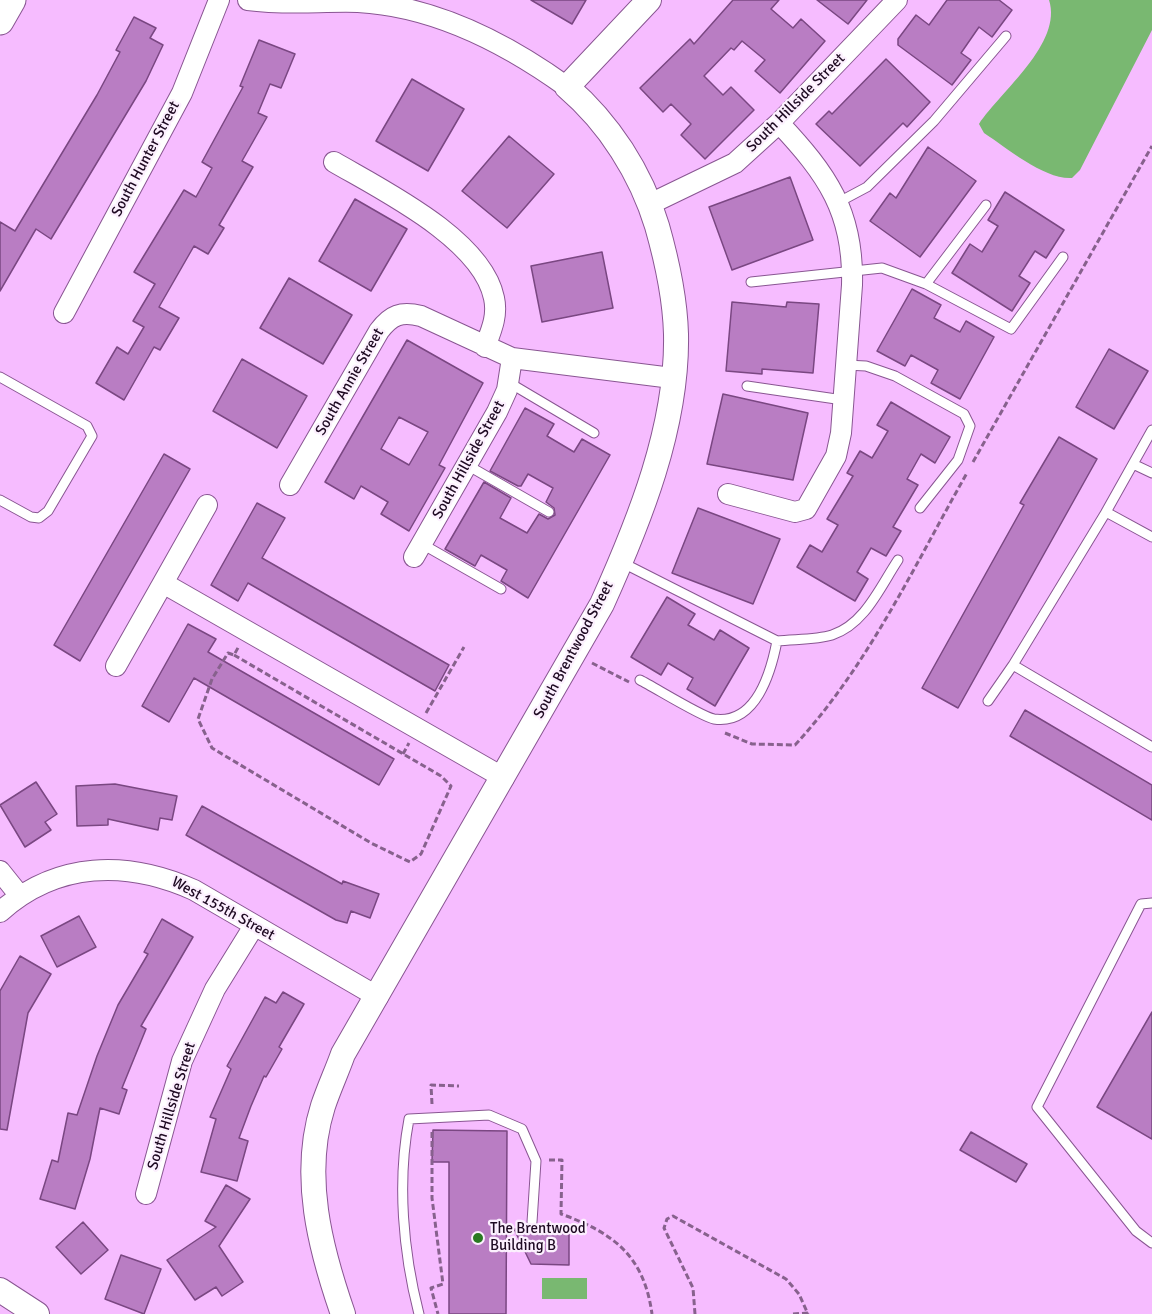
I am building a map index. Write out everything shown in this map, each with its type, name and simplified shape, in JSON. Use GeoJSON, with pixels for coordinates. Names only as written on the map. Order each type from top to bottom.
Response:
{"type":"FeatureCollection","features":[{"type":"Feature","properties":{"kind":"main road"},"geometry":{"type":"LineString","coordinates":[[0,21],[12,0]]}},
{"type":"Feature","properties":{"kind":"street","name":"South Hunter Street"},"geometry":{"type":"LineString","coordinates":[[64,313],[182,93],[219,0]]}},
{"type":"Feature","properties":{"kind":"street"},"geometry":{"type":"LineString","coordinates":[[248,0],[379,4],[447,21],[522,55],[567,87],[649,0]]}},
{"type":"Feature","properties":{"kind":"street","name":"South Hillside Street"},"geometry":{"type":"LineString","coordinates":[[650,204],[735,163],[779,123],[897,0]]}},
{"type":"Feature","properties":{"kind":"street","name":"South Brentwood Street"},"geometry":{"type":"LineString","coordinates":[[343,1314],[320,1240],[315,1206],[318,1136],[323,1108],[344,1054],[575,654],[621,562],[652,478],[672,378],[676,334],[671,287],[650,204],[635,174],[593,109],[567,87]]}},
{"type":"Feature","properties":{"kind":"street"},"geometry":{"type":"LineString","coordinates":[[728,494],[795,512],[806,509],[836,456],[842,433],[852,271],[847,235],[829,182],[815,162],[779,123]]}},
{"type":"Feature","properties":{"kind":"street"},"geometry":{"type":"LineString","coordinates":[[334,162],[445,230],[468,255],[486,279],[494,298],[495,320],[485,347]]}},
{"type":"Feature","properties":{"kind":"street","name":"South Annie Street"},"geometry":{"type":"LineString","coordinates":[[290,485],[387,320],[396,315],[407,312],[421,316],[512,358],[672,378]]}},
{"type":"Feature","properties":{"kind":"street","name":"South Hillside Street"},"geometry":{"type":"LineString","coordinates":[[418,550],[497,412],[508,382],[512,358]]}},
{"type":"Feature","properties":{"kind":"street"},"geometry":{"type":"LineString","coordinates":[[116,666],[207,505]]}},
{"type":"Feature","properties":{"kind":"street"},"geometry":{"type":"LineString","coordinates":[[163,583],[504,778]]}},
{"type":"Feature","properties":{"kind":"street","name":"West 155th Street"},"geometry":{"type":"LineString","coordinates":[[20,897],[63,877],[89,870],[140,871],[163,876],[194,890],[378,997]]}},
{"type":"Feature","properties":{"kind":"street"},"geometry":{"type":"LineString","coordinates":[[0,872],[20,897],[0,912]]}},
{"type":"Feature","properties":{"kind":"street","name":"South Hillside Street"},"geometry":{"type":"LineString","coordinates":[[146,1194],[182,1061],[215,989],[254,926]]}},
{"type":"Feature","properties":{"kind":"street"},"geometry":{"type":"LineString","coordinates":[[0,1290],[30,1312]]}},
{"type":"Feature","properties":{"kind":"lane"},"geometry":{"type":"LineString","coordinates":[[837,203],[867,187],[927,128],[1006,36]]}},
{"type":"Feature","properties":{"kind":"lane"},"geometry":{"type":"LineString","coordinates":[[926,284],[986,205]]}},
{"type":"Feature","properties":{"kind":"lane"},"geometry":{"type":"LineString","coordinates":[[751,282],[882,268],[926,284],[1011,329],[1063,257]]}},
{"type":"Feature","properties":{"kind":"lane"},"geometry":{"type":"LineString","coordinates":[[846,357],[895,375],[958,410],[964,414],[970,426],[958,460],[920,508]]}},
{"type":"Feature","properties":{"kind":"lane"},"geometry":{"type":"LineString","coordinates":[[0,377],[87,426],[92,436],[48,511],[39,518],[31,517],[0,500]]}},
{"type":"Feature","properties":{"kind":"lane"},"geometry":{"type":"LineString","coordinates":[[508,382],[594,432]]}},
{"type":"Feature","properties":{"kind":"lane"},"geometry":{"type":"LineString","coordinates":[[747,386],[843,400]]}},
{"type":"Feature","properties":{"kind":"lane"},"geometry":{"type":"LineString","coordinates":[[988,701],[1106,512],[1152,430]]}},
{"type":"Feature","properties":{"kind":"lane"},"geometry":{"type":"LineString","coordinates":[[1133,464],[1152,473]]}},
{"type":"Feature","properties":{"kind":"lane"},"geometry":{"type":"LineString","coordinates":[[467,465],[549,512]]}},
{"type":"Feature","properties":{"kind":"lane"},"geometry":{"type":"LineString","coordinates":[[1106,512],[1152,537]]}},
{"type":"Feature","properties":{"kind":"lane"},"geometry":{"type":"LineString","coordinates":[[418,550],[501,588]]}},
{"type":"Feature","properties":{"kind":"lane"},"geometry":{"type":"LineString","coordinates":[[621,562],[777,641],[832,635],[856,621],[869,606],[898,560]]}},
{"type":"Feature","properties":{"kind":"lane"},"geometry":{"type":"LineString","coordinates":[[638,683],[713,719],[738,716],[757,699],[772,666],[777,641]]}},
{"type":"Feature","properties":{"kind":"lane"},"geometry":{"type":"LineString","coordinates":[[1012,665],[1152,747]]}},
{"type":"Feature","properties":{"kind":"lane"},"geometry":{"type":"LineString","coordinates":[[1152,903],[1141,904],[1037,1107],[1136,1231],[1152,1243]]}},
{"type":"Feature","properties":{"kind":"lane"},"geometry":{"type":"LineString","coordinates":[[417,1313],[403,1231],[405,1137],[409,1119],[489,1115],[522,1129],[536,1161],[532,1222]]}},
{"type":"Feature","properties":{"kind":"path"},"geometry":{"type":"LineString","coordinates":[[721,731],[752,744],[795,746],[851,677],[1152,146]]}},
{"type":"Feature","properties":{"kind":"path"},"geometry":{"type":"LineString","coordinates":[[234,655],[247,631]]}},
{"type":"Feature","properties":{"kind":"path"},"geometry":{"type":"LineString","coordinates":[[403,753],[464,647]]}},
{"type":"Feature","properties":{"kind":"path"},"geometry":{"type":"LineString","coordinates":[[228,653],[234,655],[403,753],[441,776],[451,786],[421,854],[410,862],[371,843],[212,748],[206,741],[198,719],[212,679],[228,653]]}},
{"type":"Feature","properties":{"kind":"path"},"geometry":{"type":"LineString","coordinates":[[575,654],[638,683]]}},
{"type":"Feature","properties":{"kind":"path"},"geometry":{"type":"LineString","coordinates":[[438,1314],[431,1287],[443,1284],[432,1198],[431,1085],[459,1086]]}},
{"type":"Feature","properties":{"kind":"path"},"geometry":{"type":"LineString","coordinates":[[536,1161],[562,1160],[561,1214],[590,1224],[617,1242],[634,1259],[649,1292],[652,1314]]}},
{"type":"Feature","properties":{"kind":"path"},"geometry":{"type":"LineString","coordinates":[[695,1314],[693,1288],[664,1227],[667,1219],[673,1216],[786,1279],[799,1294],[808,1314],[794,1314]]}},
{"type":"Feature","properties":{"kind":"shaded area"},"geometry":{"type":"Polygon","coordinates":[[[1049,0],[1152,0],[1152,30],[1080,170],[1072,178],[1061,177],[1038,169],[984,133],[979,124],[1039,49],[1047,33],[1051,16],[1049,0]]]}},
{"type":"Feature","properties":{"kind":"shaded area"},"geometry":{"type":"Polygon","coordinates":[[[542,1278],[587,1278],[587,1299],[542,1299],[542,1278]]]}},
{"type":"Feature","properties":{"kind":"building"},"geometry":{"type":"Polygon","coordinates":[[[531,0],[586,0],[572,24],[531,0]]]}},
{"type":"Feature","properties":{"kind":"building"},"geometry":{"type":"Polygon","coordinates":[[[733,0],[779,0],[771,9],[793,28],[801,19],[825,41],[780,93],[755,71],[765,60],[742,41],[734,50],[731,48],[704,76],[723,95],[731,87],[754,110],[705,159],[681,135],[691,124],[671,104],[663,112],[640,88],[690,39],[694,44],[733,0]]]}},
{"type":"Feature","properties":{"kind":"building"},"geometry":{"type":"Polygon","coordinates":[[[817,0],[867,0],[848,24],[817,0]]]}},
{"type":"Feature","properties":{"kind":"building"},"geometry":{"type":"Polygon","coordinates":[[[947,0],[999,0],[1012,10],[992,37],[979,27],[961,53],[971,60],[952,85],[898,45],[898,39],[916,15],[929,25],[947,0]]]}},
{"type":"Feature","properties":{"kind":"building"},"geometry":{"type":"Polygon","coordinates":[[[134,17],[156,28],[150,38],[163,45],[146,81],[51,239],[36,229],[0,291],[0,222],[15,231],[97,95],[120,52],[116,50],[134,17]]]}},
{"type":"Feature","properties":{"kind":"building"},"geometry":{"type":"Polygon","coordinates":[[[259,40],[295,54],[281,88],[270,84],[258,113],[267,117],[242,161],[253,167],[219,225],[224,228],[208,254],[194,246],[159,307],[179,318],[160,350],[154,347],[124,400],[96,383],[117,347],[128,354],[144,327],[133,321],[155,284],[134,272],[184,190],[196,197],[212,168],[202,162],[243,87],[240,86],[259,40]]]}},
{"type":"Feature","properties":{"kind":"building"},"geometry":{"type":"Polygon","coordinates":[[[886,59],[930,102],[907,127],[903,123],[860,166],[816,124],[829,111],[832,114],[886,59]]]}},
{"type":"Feature","properties":{"kind":"building"},"geometry":{"type":"Polygon","coordinates":[[[412,79],[464,109],[428,171],[376,141],[412,79]]]}},
{"type":"Feature","properties":{"kind":"building"},"geometry":{"type":"Polygon","coordinates":[[[509,136],[554,174],[507,228],[462,191],[509,136]]]}},
{"type":"Feature","properties":{"kind":"building"},"geometry":{"type":"Polygon","coordinates":[[[928,147],[976,181],[920,257],[870,221],[890,193],[896,198],[928,147]]]}},
{"type":"Feature","properties":{"kind":"building"},"geometry":{"type":"Polygon","coordinates":[[[790,177],[813,240],[732,270],[709,207],[790,177]]]}},
{"type":"Feature","properties":{"kind":"building"},"geometry":{"type":"Polygon","coordinates":[[[1005,192],[1064,230],[1046,258],[1035,251],[1019,276],[1030,283],[1012,311],[952,273],[970,244],[982,252],[998,226],[988,220],[1005,192]]]}},
{"type":"Feature","properties":{"kind":"building"},"geometry":{"type":"Polygon","coordinates":[[[355,199],[407,229],[371,291],[319,261],[355,199]]]}},
{"type":"Feature","properties":{"kind":"building"},"geometry":{"type":"Polygon","coordinates":[[[602,252],[613,308],[542,322],[531,266],[602,252]]]}},
{"type":"Feature","properties":{"kind":"building"},"geometry":{"type":"Polygon","coordinates":[[[289,278],[352,315],[323,364],[260,328],[289,278]]]}},
{"type":"Feature","properties":{"kind":"building"},"geometry":{"type":"Polygon","coordinates":[[[912,289],[941,305],[934,318],[960,332],[966,321],[994,337],[960,399],[931,383],[938,370],[911,355],[905,366],[877,351],[912,289]]]}},
{"type":"Feature","properties":{"kind":"building"},"geometry":{"type":"Polygon","coordinates":[[[732,302],[786,307],[787,302],[819,304],[813,373],[762,369],[762,374],[726,371],[732,302]]]}},
{"type":"Feature","properties":{"kind":"building"},"geometry":{"type":"Polygon","coordinates":[[[407,340],[483,383],[439,465],[445,468],[409,531],[381,514],[388,502],[361,486],[354,499],[325,482],[407,340]],[[399,417],[381,449],[409,465],[428,432],[399,417]]]}},
{"type":"Feature","properties":{"kind":"building"},"geometry":{"type":"Polygon","coordinates":[[[1109,349],[1148,371],[1114,429],[1076,407],[1109,349]]]}},
{"type":"Feature","properties":{"kind":"building"},"geometry":{"type":"Polygon","coordinates":[[[242,359],[307,396],[277,448],[213,411],[242,359]]]}},
{"type":"Feature","properties":{"kind":"building"},"geometry":{"type":"Polygon","coordinates":[[[723,394],[808,413],[793,480],[707,464],[723,394]]]}},
{"type":"Feature","properties":{"kind":"building"},"geometry":{"type":"Polygon","coordinates":[[[891,402],[950,437],[935,463],[921,454],[907,479],[918,485],[893,527],[901,531],[886,556],[871,548],[857,572],[868,579],[855,601],[797,567],[810,545],[822,552],[838,525],[827,519],[853,476],[847,473],[860,451],[872,458],[888,431],[877,425],[891,402]]]}},
{"type":"Feature","properties":{"kind":"building"},"geometry":{"type":"Polygon","coordinates":[[[525,408],[554,424],[547,436],[574,452],[582,439],[610,455],[528,598],[501,581],[507,570],[481,555],[475,566],[445,549],[484,482],[511,498],[500,518],[527,533],[539,514],[548,519],[555,515],[554,508],[546,502],[553,488],[528,474],[521,486],[518,486],[490,471],[525,408]]]}},
{"type":"Feature","properties":{"kind":"building"},"geometry":{"type":"Polygon","coordinates":[[[1059,437],[1097,459],[958,708],[922,688],[1024,505],[1020,503],[1059,437]]]}},
{"type":"Feature","properties":{"kind":"building"},"geometry":{"type":"Polygon","coordinates":[[[164,454],[190,469],[80,661],[54,645],[164,454]]]}},
{"type":"Feature","properties":{"kind":"building"},"geometry":{"type":"Polygon","coordinates":[[[257,503],[285,518],[262,558],[449,665],[435,691],[248,583],[238,601],[211,585],[257,503]]]}},
{"type":"Feature","properties":{"kind":"building"},"geometry":{"type":"Polygon","coordinates":[[[698,508],[780,539],[753,604],[672,573],[698,508]]]}},
{"type":"Feature","properties":{"kind":"building"},"geometry":{"type":"Polygon","coordinates":[[[667,597],[695,614],[688,625],[714,640],[720,630],[749,648],[715,706],[687,689],[693,678],[668,663],[661,675],[631,657],[667,597]]]}},
{"type":"Feature","properties":{"kind":"building"},"geometry":{"type":"Polygon","coordinates":[[[188,624],[216,639],[208,652],[394,759],[379,785],[194,678],[169,722],[142,706],[188,624]]]}},
{"type":"Feature","properties":{"kind":"building"},"geometry":{"type":"Polygon","coordinates":[[[1025,710],[1152,785],[1152,820],[1010,736],[1025,710]]]}},
{"type":"Feature","properties":{"kind":"building"},"geometry":{"type":"Polygon","coordinates":[[[36,782],[57,814],[45,822],[51,830],[25,847],[0,805],[36,782]]]}},
{"type":"Feature","properties":{"kind":"building"},"geometry":{"type":"Polygon","coordinates":[[[115,784],[177,796],[172,820],[160,818],[158,830],[108,819],[108,825],[77,826],[76,786],[115,784]]]}},
{"type":"Feature","properties":{"kind":"building"},"geometry":{"type":"Polygon","coordinates":[[[202,806],[342,884],[343,881],[379,894],[370,918],[351,911],[347,923],[336,920],[186,835],[202,806]]]}},
{"type":"Feature","properties":{"kind":"building"},"geometry":{"type":"Polygon","coordinates":[[[79,916],[96,947],[57,967],[41,936],[79,916]]]}},
{"type":"Feature","properties":{"kind":"building"},"geometry":{"type":"Polygon","coordinates":[[[162,919],[193,937],[141,1026],[146,1029],[122,1088],[127,1090],[119,1114],[100,1108],[90,1159],[75,1209],[40,1199],[52,1160],[58,1162],[68,1113],[77,1115],[97,1056],[118,1005],[148,954],[144,952],[162,919]]]}},
{"type":"Feature","properties":{"kind":"building"},"geometry":{"type":"Polygon","coordinates":[[[20,956],[51,974],[28,1013],[7,1130],[0,1129],[0,991],[20,956]]]}},
{"type":"Feature","properties":{"kind":"building"},"geometry":{"type":"Polygon","coordinates":[[[283,992],[304,1004],[279,1047],[282,1049],[266,1077],[264,1076],[251,1106],[239,1138],[248,1141],[237,1181],[201,1172],[216,1119],[210,1117],[231,1069],[227,1066],[265,997],[276,1003],[283,992]]]}},
{"type":"Feature","properties":{"kind":"building"},"geometry":{"type":"Polygon","coordinates":[[[1152,1012],[1152,1139],[1097,1107],[1152,1012]]]}},
{"type":"Feature","properties":{"kind":"building","name":"The Brentwood Building B"},"geometry":{"type":"Polygon","coordinates":[[[433,1130],[507,1131],[506,1314],[449,1314],[449,1162],[432,1162],[433,1130]]]}},
{"type":"Feature","properties":{"kind":"building"},"geometry":{"type":"Polygon","coordinates":[[[971,1132],[1027,1164],[1016,1182],[960,1150],[971,1132]]]}},
{"type":"Feature","properties":{"kind":"building"},"geometry":{"type":"Polygon","coordinates":[[[226,1185],[250,1199],[219,1246],[243,1282],[222,1296],[216,1287],[195,1300],[167,1260],[216,1227],[205,1221],[226,1185]]]}},
{"type":"Feature","properties":{"kind":"building"},"geometry":{"type":"Polygon","coordinates":[[[83,1222],[108,1250],[81,1274],[56,1247],[83,1222]]]}},
{"type":"Feature","properties":{"kind":"building"},"geometry":{"type":"Polygon","coordinates":[[[514,1229],[569,1233],[569,1265],[531,1264],[514,1229]]]}},
{"type":"Feature","properties":{"kind":"building"},"geometry":{"type":"Polygon","coordinates":[[[121,1255],[161,1269],[144,1314],[105,1299],[121,1255]]]}},
{"type":"Feature","properties":{"kind":"place","name":"The Brentwood Building B"},"geometry":{"type":"Point","coordinates":[478,1238]}}]}
